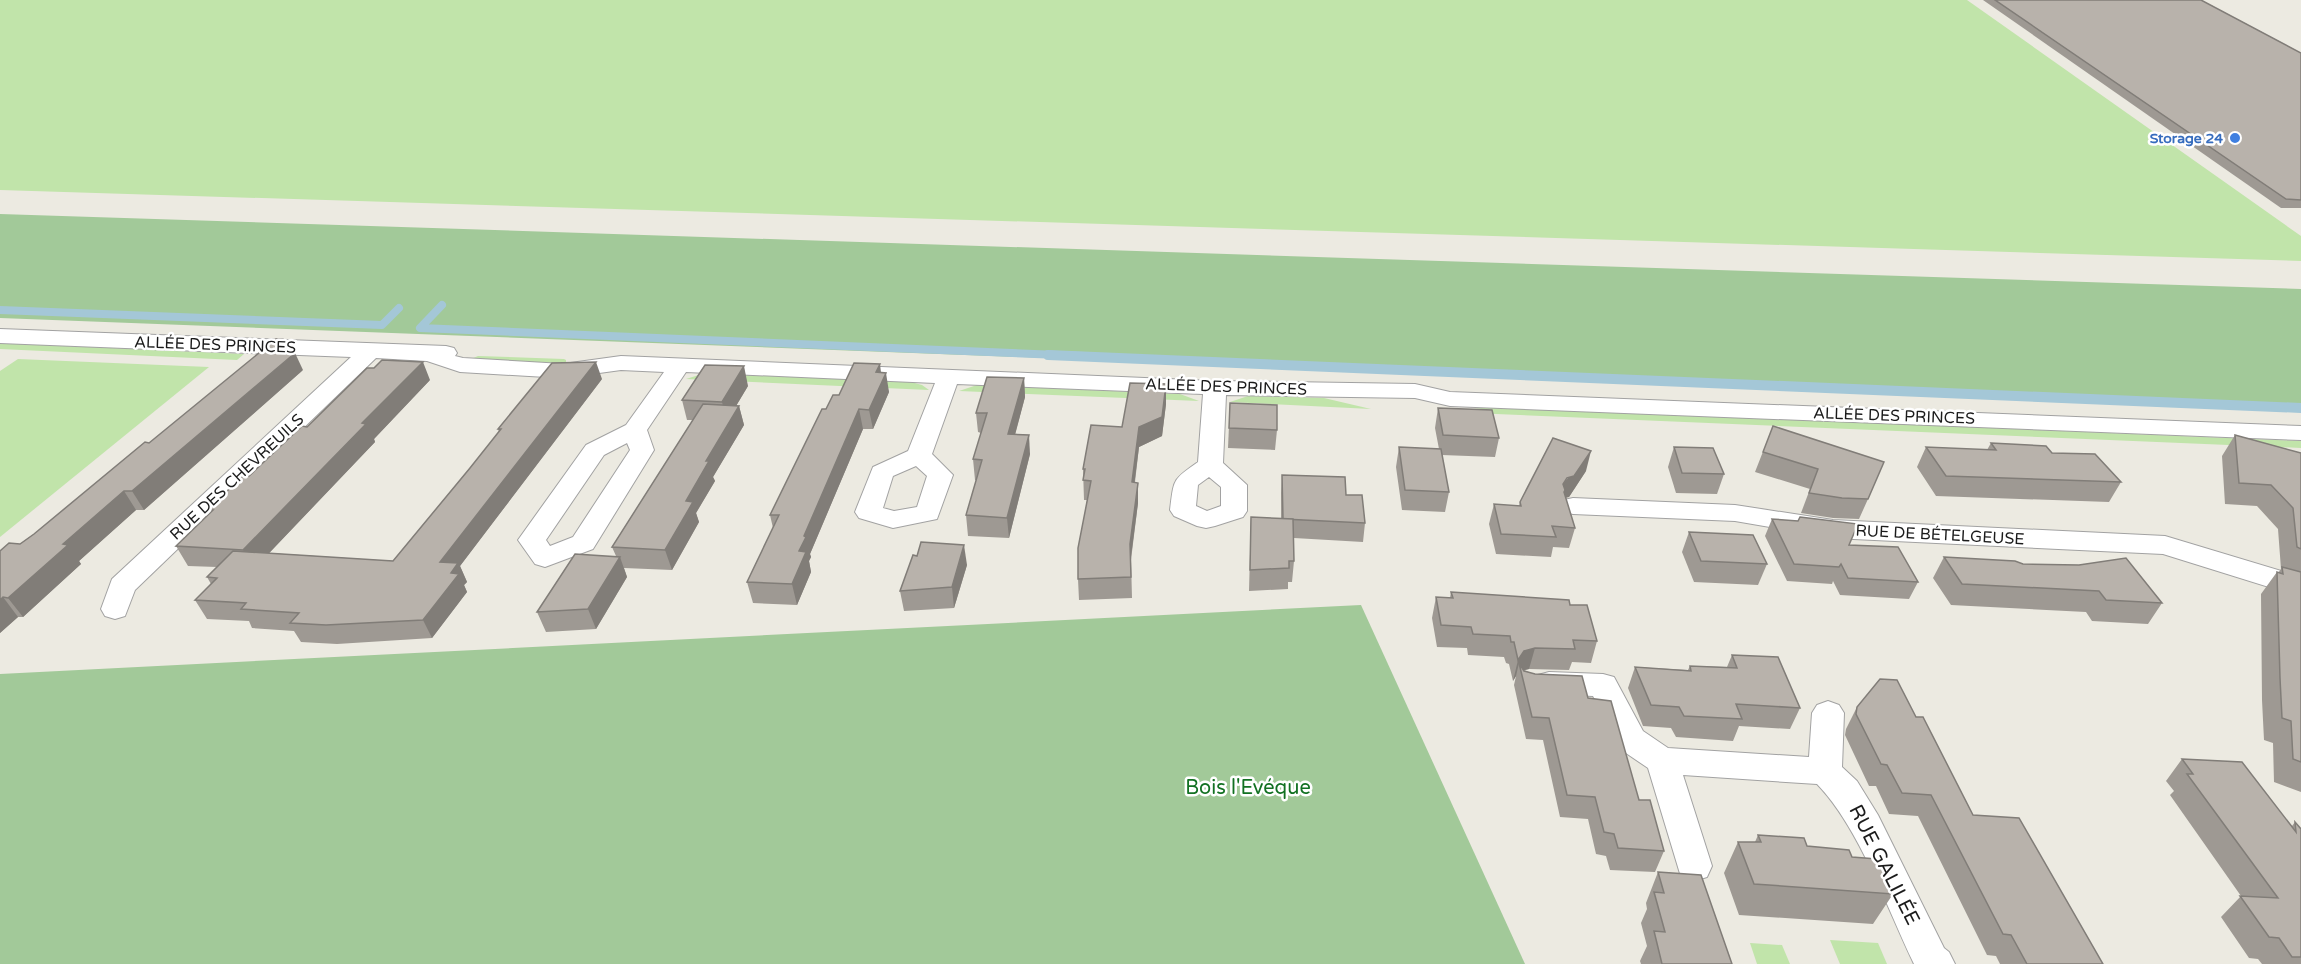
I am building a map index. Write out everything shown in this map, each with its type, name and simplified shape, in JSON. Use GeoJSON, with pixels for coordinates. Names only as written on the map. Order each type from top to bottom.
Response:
{"type":"FeatureCollection","features":[{"type":"Feature","properties":{"kind":"street","name":"ALLÉE DES PRINCES"},"geometry":{"type":"LineString","coordinates":[[0,336],[430,354],[460,365],[563,370],[621,363],[1215,388],[1327,390],[1373,404],[1439,408],[1485,402],[1488,399],[2301,433]]}},
{"type":"Feature","properties":{"kind":"street","name":"RUE DES CHEVREUILS"},"geometry":{"type":"LineString","coordinates":[[116,609],[122,586],[370,352]]}},
{"type":"Feature","properties":{"kind":"street"},"geometry":{"type":"LineString","coordinates":[[635,430],[642,450],[583,543],[545,558],[532,540],[582,468],[595,450],[635,430],[680,365]]}},
{"type":"Feature","properties":{"kind":"street"},"geometry":{"type":"LineString","coordinates":[[919,454],[949,376]]}},
{"type":"Feature","properties":{"kind":"street"},"geometry":{"type":"LineString","coordinates":[[1210,465],[1215,388]]}},
{"type":"Feature","properties":{"kind":"street","name":"RUE DE BÉTELGEUSE"},"geometry":{"type":"LineString","coordinates":[[1573,506],[1735,513],[1833,530],[2165,545],[2301,587]]}},
{"type":"Feature","properties":{"kind":"street"},"geometry":{"type":"LineString","coordinates":[[1530,682],[1603,685],[1631,740],[1662,760],[1825,771],[1828,713]]}},
{"type":"Feature","properties":{"kind":"street"},"geometry":{"type":"LineString","coordinates":[[1662,760],[1694,866]]}},
{"type":"Feature","properties":{"kind":"street","name":"RUE GALILÉE"},"geometry":{"type":"LineString","coordinates":[[1825,771],[1845,791],[1866,825],[1931,960],[1936,964]]}},
{"type":"Feature","properties":{"kind":"green space"},"geometry":{"type":"Polygon","coordinates":[[[0,0],[1967,0],[2301,236],[2301,261],[0,190],[0,0]]]}},
{"type":"Feature","properties":{"kind":"green space"},"geometry":{"type":"Polygon","coordinates":[[[0,214],[2301,289],[2301,406],[0,318],[0,214]]]}},
{"type":"Feature","properties":{"kind":"green space"},"geometry":{"type":"Polygon","coordinates":[[[0,343],[244,354],[237,360],[0,349],[0,343]]]}},
{"type":"Feature","properties":{"kind":"green space"},"geometry":{"type":"Polygon","coordinates":[[[478,356],[564,359],[566,363],[558,365],[471,359],[478,356]]]}},
{"type":"Feature","properties":{"kind":"green space"},"geometry":{"type":"Polygon","coordinates":[[[18,359],[209,367],[0,537],[0,371],[18,359]]]}},
{"type":"Feature","properties":{"kind":"green space"},"geometry":{"type":"Polygon","coordinates":[[[705,373],[911,382],[929,390],[686,379],[705,373]]]}},
{"type":"Feature","properties":{"kind":"green space"},"geometry":{"type":"Polygon","coordinates":[[[977,385],[1180,394],[1199,401],[959,391],[977,385]]]}},
{"type":"Feature","properties":{"kind":"green space"},"geometry":{"type":"Polygon","coordinates":[[[1248,396],[1324,398],[1371,409],[1230,402],[1248,396]]]}},
{"type":"Feature","properties":{"kind":"green space"},"geometry":{"type":"Polygon","coordinates":[[[1491,407],[2301,441],[2301,448],[1448,412],[1491,407]]]}},
{"type":"Feature","properties":{"kind":"green space","name":"Bois l'Evéque"},"geometry":{"type":"Polygon","coordinates":[[[1361,605],[1525,964],[0,964],[0,674],[1361,605]]]}},
{"type":"Feature","properties":{"kind":"green space"},"geometry":{"type":"Polygon","coordinates":[[[1830,940],[1878,943],[1887,964],[1840,964],[1830,940]]]}},
{"type":"Feature","properties":{"kind":"green space"},"geometry":{"type":"Polygon","coordinates":[[[1750,943],[1782,945],[1790,964],[1757,964],[1750,943]]]}},
{"type":"Feature","properties":{"kind":"building","name":"Storage 24"},"geometry":{"type":"Polygon","coordinates":[[[1995,0],[2201,0],[2301,53],[2301,200],[2286,199],[1995,0]]]}},
{"type":"Feature","properties":{"kind":"building"},"geometry":{"type":"Polygon","coordinates":[[[276,339],[283,339],[295,353],[132,491],[124,491],[63,544],[68,545],[8,598],[3,597],[0,600],[0,551],[9,543],[20,544],[34,534],[145,442],[149,443],[276,339]]]}},
{"type":"Feature","properties":{"kind":"building"},"geometry":{"type":"Polygon","coordinates":[[[382,360],[423,362],[362,423],[366,424],[243,550],[176,546],[213,510],[207,510],[243,476],[249,476],[302,426],[307,427],[367,368],[374,368],[382,360]]]}},
{"type":"Feature","properties":{"kind":"building"},"geometry":{"type":"Polygon","coordinates":[[[596,362],[440,562],[458,563],[451,573],[459,574],[423,620],[326,625],[290,623],[299,613],[241,609],[246,603],[195,600],[217,578],[207,577],[233,551],[393,561],[470,468],[501,429],[498,429],[552,363],[596,362]]]}},
{"type":"Feature","properties":{"kind":"building"},"geometry":{"type":"Polygon","coordinates":[[[854,363],[880,364],[876,372],[886,373],[869,410],[859,409],[804,536],[806,537],[799,551],[806,552],[792,584],[747,582],[779,515],[770,515],[822,409],[826,409],[833,395],[839,395],[854,363]]]}},
{"type":"Feature","properties":{"kind":"building"},"geometry":{"type":"Polygon","coordinates":[[[705,365],[744,366],[722,402],[682,400],[705,365]]]}},
{"type":"Feature","properties":{"kind":"building"},"geometry":{"type":"Polygon","coordinates":[[[987,377],[1024,378],[1008,434],[1029,435],[1007,518],[966,515],[982,460],[973,459],[987,413],[976,413],[987,377]]]}},
{"type":"Feature","properties":{"kind":"building"},"geometry":{"type":"Polygon","coordinates":[[[1130,383],[1166,384],[1162,417],[1139,427],[1132,482],[1138,483],[1130,544],[1131,577],[1078,579],[1078,548],[1091,481],[1083,480],[1085,469],[1083,469],[1091,425],[1122,427],[1130,383]]]}},
{"type":"Feature","properties":{"kind":"building"},"geometry":{"type":"Polygon","coordinates":[[[1230,403],[1277,405],[1277,430],[1229,428],[1230,403]]]}},
{"type":"Feature","properties":{"kind":"building"},"geometry":{"type":"Polygon","coordinates":[[[703,404],[739,406],[706,461],[709,461],[686,501],[693,502],[665,550],[612,547],[703,404]]]}},
{"type":"Feature","properties":{"kind":"building"},"geometry":{"type":"Polygon","coordinates":[[[1438,408],[1492,410],[1499,438],[1443,435],[1438,408]]]}},
{"type":"Feature","properties":{"kind":"building"},"geometry":{"type":"Polygon","coordinates":[[[1773,426],[1884,462],[1868,499],[1809,493],[1818,469],[1763,452],[1773,426]]]}},
{"type":"Feature","properties":{"kind":"building"},"geometry":{"type":"Polygon","coordinates":[[[2235,435],[2301,453],[2301,549],[2297,547],[2293,508],[2271,485],[2239,483],[2235,435]]]}},
{"type":"Feature","properties":{"kind":"building"},"geometry":{"type":"Polygon","coordinates":[[[1553,438],[1591,451],[1574,476],[1567,478],[1563,484],[1575,528],[1552,526],[1556,537],[1501,534],[1494,504],[1521,506],[1520,502],[1553,438]]]}},
{"type":"Feature","properties":{"kind":"building"},"geometry":{"type":"Polygon","coordinates":[[[1991,443],[2046,446],[2052,453],[2095,454],[2121,482],[1946,476],[1926,447],[1996,450],[1991,443]]]}},
{"type":"Feature","properties":{"kind":"building"},"geometry":{"type":"Polygon","coordinates":[[[1399,447],[1441,449],[1449,492],[1405,490],[1399,447]]]}},
{"type":"Feature","properties":{"kind":"building"},"geometry":{"type":"Polygon","coordinates":[[[1674,447],[1713,448],[1724,474],[1682,473],[1674,447]]]}},
{"type":"Feature","properties":{"kind":"building"},"geometry":{"type":"Polygon","coordinates":[[[1282,475],[1345,477],[1346,495],[1362,495],[1365,523],[1283,519],[1282,475]]]}},
{"type":"Feature","properties":{"kind":"building"},"geometry":{"type":"Polygon","coordinates":[[[1251,517],[1293,519],[1294,561],[1289,561],[1289,568],[1250,570],[1251,517]]]}},
{"type":"Feature","properties":{"kind":"building"},"geometry":{"type":"Polygon","coordinates":[[[1800,517],[1858,524],[1849,545],[1898,547],[1918,582],[1848,578],[1841,564],[1839,567],[1794,564],[1772,519],[1798,521],[1800,517]]]}},
{"type":"Feature","properties":{"kind":"building"},"geometry":{"type":"Polygon","coordinates":[[[1689,532],[1753,535],[1767,564],[1701,561],[1689,532]]]}},
{"type":"Feature","properties":{"kind":"building"},"geometry":{"type":"Polygon","coordinates":[[[921,542],[964,545],[952,587],[900,591],[913,555],[917,556],[921,542]]]}},
{"type":"Feature","properties":{"kind":"building"},"geometry":{"type":"Polygon","coordinates":[[[575,554],[620,557],[588,609],[537,612],[575,554]]]}},
{"type":"Feature","properties":{"kind":"building"},"geometry":{"type":"Polygon","coordinates":[[[1944,557],[2015,561],[2023,564],[2079,565],[2126,558],[2162,603],[2106,600],[2099,591],[1962,584],[1944,557]]]}},
{"type":"Feature","properties":{"kind":"building"},"geometry":{"type":"Polygon","coordinates":[[[2282,567],[2301,572],[2301,762],[2293,759],[2291,721],[2282,718],[2277,572],[2283,574],[2282,567]]]}},
{"type":"Feature","properties":{"kind":"building"},"geometry":{"type":"Polygon","coordinates":[[[1451,592],[1569,600],[1570,605],[1587,605],[1597,641],[1573,640],[1575,649],[1535,648],[1524,651],[1518,660],[1514,642],[1511,642],[1510,636],[1473,634],[1471,627],[1441,625],[1436,597],[1453,598],[1451,592]]]}},
{"type":"Feature","properties":{"kind":"building"},"geometry":{"type":"Polygon","coordinates":[[[1732,655],[1778,657],[1800,708],[1736,704],[1742,719],[1684,716],[1679,707],[1651,705],[1635,667],[1691,671],[1690,666],[1737,668],[1732,655]]]}},
{"type":"Feature","properties":{"kind":"building"},"geometry":{"type":"Polygon","coordinates":[[[1519,663],[1524,671],[1535,674],[1582,676],[1588,698],[1611,701],[1639,800],[1650,800],[1664,851],[1618,848],[1614,834],[1604,832],[1595,797],[1567,795],[1549,718],[1532,717],[1519,663]]]}},
{"type":"Feature","properties":{"kind":"building"},"geometry":{"type":"Polygon","coordinates":[[[1880,679],[1897,680],[1916,717],[1923,717],[1973,815],[2019,818],[2103,964],[2027,964],[2011,935],[2003,934],[1931,795],[1902,793],[1887,765],[1881,764],[1856,714],[1857,707],[1880,679]]]}},
{"type":"Feature","properties":{"kind":"building"},"geometry":{"type":"Polygon","coordinates":[[[2182,759],[2242,762],[2296,832],[2295,822],[2301,829],[2301,957],[2292,957],[2279,938],[2269,937],[2240,896],[2278,898],[2187,774],[2193,774],[2182,759]]]}},
{"type":"Feature","properties":{"kind":"building"},"geometry":{"type":"Polygon","coordinates":[[[1758,835],[1804,838],[1807,846],[1849,850],[1852,857],[1877,859],[1893,894],[1754,884],[1738,842],[1761,842],[1758,835]]]}},
{"type":"Feature","properties":{"kind":"building"},"geometry":{"type":"Polygon","coordinates":[[[1658,872],[1701,875],[1732,964],[1662,964],[1654,931],[1665,932],[1654,892],[1664,893],[1658,872]]]}},
{"type":"Feature","properties":{"kind":"waterway"},"geometry":{"type":"LineString","coordinates":[[442,305],[420,328],[1084,356]]}},
{"type":"Feature","properties":{"kind":"waterway"},"geometry":{"type":"LineString","coordinates":[[0,310],[382,325],[399,308]]}},
{"type":"Feature","properties":{"kind":"waterway"},"geometry":{"type":"LineString","coordinates":[[1048,355],[2301,408]]}},
{"type":"Feature","properties":{"kind":"place","name":"Storage 24"},"geometry":{"type":"Point","coordinates":[2235,138]}}]}
